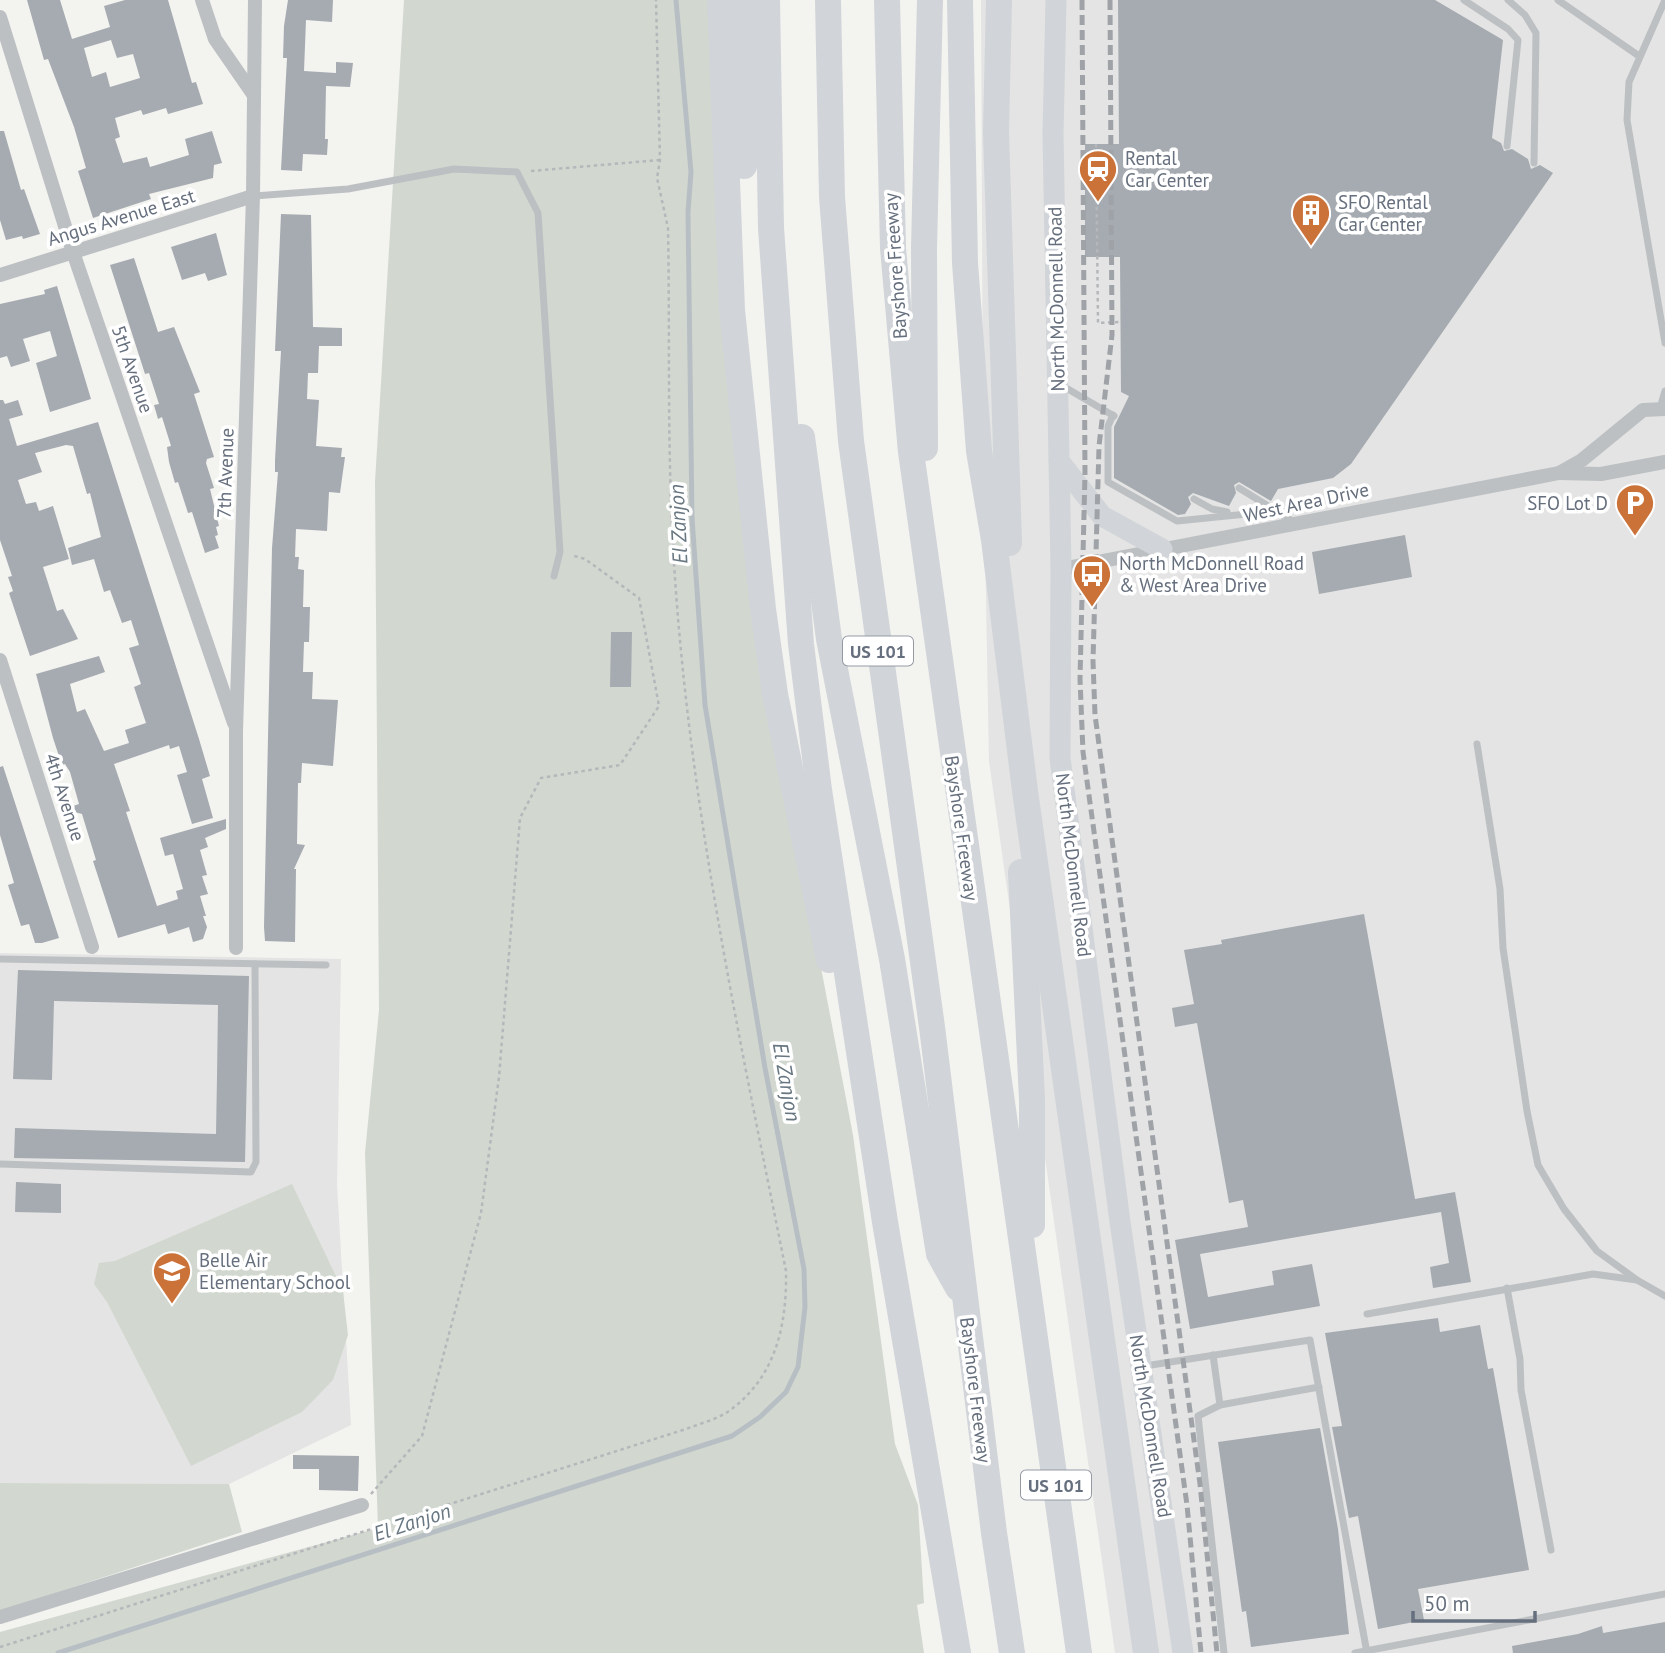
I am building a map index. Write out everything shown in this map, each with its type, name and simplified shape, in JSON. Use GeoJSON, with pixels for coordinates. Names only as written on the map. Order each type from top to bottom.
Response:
{"type":"FeatureCollection","features":[{"type":"Feature","properties":{"kind":"highway"},"geometry":{"type":"LineString","coordinates":[[720,0],[730,288],[763,609],[775,694],[793,785],[885,1222]]}},
{"type":"Feature","properties":{"kind":"highway"},"geometry":{"type":"LineString","coordinates":[[743,0],[747,281],[763,609]]}},
{"type":"Feature","properties":{"kind":"highway"},"geometry":{"type":"LineString","coordinates":[[767,0],[771,228],[801,644],[821,803],[885,1222],[958,1653]]}},
{"type":"Feature","properties":{"kind":"highway"},"geometry":{"type":"LineString","coordinates":[[783,0],[783,104],[791,288],[803,447],[816,553],[843,717],[892,959],[939,1254],[964,1298]]}},
{"type":"Feature","properties":{"kind":"highway","name":"Bayshore Freeway"},"geometry":{"type":"LineString","coordinates":[[828,0],[832,197],[848,419],[932,1027],[964,1298],[1012,1653]]}},
{"type":"Feature","properties":{"kind":"highway","name":"Bayshore Freeway"},"geometry":{"type":"LineString","coordinates":[[887,0],[888,130],[896,288],[906,409],[1079,1653]]}},
{"type":"Feature","properties":{"kind":"highway"},"geometry":{"type":"LineString","coordinates":[[925,558],[923,247],[930,0]]}},
{"type":"Feature","properties":{"kind":"highway"},"geometry":{"type":"LineString","coordinates":[[960,0],[970,195],[994,540],[1025,791],[1146,1653]]}},
{"type":"Feature","properties":{"kind":"highway"},"geometry":{"type":"LineString","coordinates":[[970,195],[981,0]]}},
{"type":"Feature","properties":{"kind":"highway"},"geometry":{"type":"LineString","coordinates":[[999,0],[997,186],[1032,1099],[1032,1318]]}},
{"type":"Feature","properties":{"kind":"street"},"geometry":{"type":"LineString","coordinates":[[202,0],[215,39],[253,94]]}},
{"type":"Feature","properties":{"kind":"street","name":"7th Avenue"},"geometry":{"type":"LineString","coordinates":[[236,948],[236,731],[253,196],[255,0]]}},
{"type":"Feature","properties":{"kind":"street","name":"North McDonnell Road"},"geometry":{"type":"LineString","coordinates":[[1046,0],[1052,70],[1061,569],[1060,758],[1120,1222],[1183,1653]]}},
{"type":"Feature","properties":{"kind":"street","name":"North McDonnell Road"},"geometry":{"type":"LineString","coordinates":[[1052,70],[1056,0]]}},
{"type":"Feature","properties":{"kind":"street","name":"5th Avenue"},"geometry":{"type":"LineString","coordinates":[[0,17],[73,252],[236,731]]}},
{"type":"Feature","properties":{"kind":"street","name":"Angus Avenue East"},"geometry":{"type":"LineString","coordinates":[[0,275],[253,196]]}},
{"type":"Feature","properties":{"kind":"street","name":"West Area Drive"},"geometry":{"type":"LineString","coordinates":[[1559,473],[1582,460],[1643,411],[1662,409]]}},
{"type":"Feature","properties":{"kind":"street"},"geometry":{"type":"LineString","coordinates":[[1059,461],[1102,516],[1162,549]]}},
{"type":"Feature","properties":{"kind":"street","name":"West Area Drive"},"geometry":{"type":"LineString","coordinates":[[1061,569],[1297,524],[1366,508],[1559,473],[1601,474],[1665,462]]}},
{"type":"Feature","properties":{"kind":"street","name":"4th Avenue"},"geometry":{"type":"LineString","coordinates":[[0,660],[92,947]]}},
{"type":"Feature","properties":{"kind":"street"},"geometry":{"type":"LineString","coordinates":[[0,1617],[362,1505]]}},
{"type":"Feature","properties":{"kind":"lane"},"geometry":{"type":"LineString","coordinates":[[1464,0],[1508,29],[1518,40],[1507,146]]}},
{"type":"Feature","properties":{"kind":"lane"},"geometry":{"type":"LineString","coordinates":[[1508,0],[1525,15],[1536,33],[1534,163]]}},
{"type":"Feature","properties":{"kind":"lane"},"geometry":{"type":"LineString","coordinates":[[1558,0],[1639,56]]}},
{"type":"Feature","properties":{"kind":"lane"},"geometry":{"type":"LineString","coordinates":[[1665,0],[1629,82],[1627,120],[1665,344]]}},
{"type":"Feature","properties":{"kind":"lane"},"geometry":{"type":"LineString","coordinates":[[253,196],[348,189],[454,169],[517,172],[538,213],[560,552],[554,576]]}},
{"type":"Feature","properties":{"kind":"lane"},"geometry":{"type":"LineString","coordinates":[[1057,383],[1115,416],[1108,426],[1108,482],[1177,521],[1235,513],[1278,511]]}},
{"type":"Feature","properties":{"kind":"lane"},"geometry":{"type":"LineString","coordinates":[[1662,409],[1665,391]]}},
{"type":"Feature","properties":{"kind":"lane"},"geometry":{"type":"LineString","coordinates":[[1239,488],[1297,524]]}},
{"type":"Feature","properties":{"kind":"lane"},"geometry":{"type":"LineString","coordinates":[[1194,499],[1212,509],[1235,513]]}},
{"type":"Feature","properties":{"kind":"lane"},"geometry":{"type":"LineString","coordinates":[[1477,744],[1500,889],[1509,989],[1538,1165],[1564,1209],[1597,1251],[1637,1280],[1665,1296]]}},
{"type":"Feature","properties":{"kind":"lane"},"geometry":{"type":"LineString","coordinates":[[0,959],[326,965]]}},
{"type":"Feature","properties":{"kind":"lane"},"geometry":{"type":"LineString","coordinates":[[0,1164],[251,1171],[256,1162],[255,964]]}},
{"type":"Feature","properties":{"kind":"lane"},"geometry":{"type":"LineString","coordinates":[[1367,1314],[1593,1274],[1637,1280]]}},
{"type":"Feature","properties":{"kind":"lane"},"geometry":{"type":"LineString","coordinates":[[1507,1288],[1521,1390],[1551,1550]]}},
{"type":"Feature","properties":{"kind":"lane"},"geometry":{"type":"LineString","coordinates":[[1142,1367],[1310,1340],[1367,1652]]}},
{"type":"Feature","properties":{"kind":"lane"},"geometry":{"type":"LineString","coordinates":[[1213,1355],[1220,1405]]}},
{"type":"Feature","properties":{"kind":"lane"},"geometry":{"type":"LineString","coordinates":[[1224,1653],[1198,1416],[1220,1405],[1319,1387]]}},
{"type":"Feature","properties":{"kind":"lane"},"geometry":{"type":"LineString","coordinates":[[1355,1653],[1665,1594]]}},
{"type":"Feature","properties":{"kind":"path"},"geometry":{"type":"LineString","coordinates":[[0,1647],[686,1429],[724,1414],[758,1384],[775,1356],[787,1304],[786,1271],[746,1068],[690,727],[673,547],[668,228],[657,178],[660,160],[656,0]]}},
{"type":"Feature","properties":{"kind":"path"},"geometry":{"type":"LineString","coordinates":[[1096,144],[1098,323],[1121,321]]}},
{"type":"Feature","properties":{"kind":"path"},"geometry":{"type":"LineString","coordinates":[[517,172],[660,160]]}},
{"type":"Feature","properties":{"kind":"path"},"geometry":{"type":"LineString","coordinates":[[362,1505],[422,1436],[481,1213],[499,1077],[520,818],[541,778],[620,765],[659,706],[639,598],[585,559],[560,552]]}},
{"type":"Feature","properties":{"kind":"shaded area"},"geometry":{"type":"Polygon","coordinates":[[[404,0],[732,0],[740,349],[771,706],[853,1135],[895,1444],[918,1505],[924,1603],[917,1605],[924,1653],[0,1653],[0,1632],[378,1528],[365,1153],[379,1010],[375,482],[404,0]]]}},
{"type":"Feature","properties":{"kind":"shaded area"},"geometry":{"type":"Polygon","coordinates":[[[981,0],[1665,0],[1665,1653],[1115,1653],[989,761],[983,434],[981,0]]]}},
{"type":"Feature","properties":{"kind":"shaded area","name":"Belle Air Elementary School"},"geometry":{"type":"Polygon","coordinates":[[[0,953],[341,959],[337,1185],[351,1425],[229,1484],[0,1483],[0,953]]]}},
{"type":"Feature","properties":{"kind":"shaded area"},"geometry":{"type":"Polygon","coordinates":[[[292,1184],[343,1291],[348,1335],[333,1380],[302,1412],[191,1466],[107,1302],[94,1284],[99,1263],[115,1261],[292,1184]]]}},
{"type":"Feature","properties":{"kind":"shaded area"},"geometry":{"type":"Polygon","coordinates":[[[0,1483],[229,1484],[242,1532],[0,1611],[0,1483]]]}},
{"type":"Feature","properties":{"kind":"building"},"geometry":{"type":"Polygon","coordinates":[[[27,0],[60,0],[72,39],[110,27],[104,6],[125,0],[168,0],[192,83],[196,82],[203,104],[168,114],[166,108],[143,115],[141,110],[115,118],[120,137],[115,139],[123,163],[147,157],[150,167],[189,155],[185,139],[212,131],[222,163],[214,165],[213,178],[149,194],[151,199],[93,218],[78,171],[86,168],[74,127],[48,59],[44,60],[27,0]],[[111,40],[84,48],[92,77],[106,72],[110,87],[140,78],[133,54],[117,58],[111,40]]]}},
{"type":"Feature","properties":{"kind":"building"},"geometry":{"type":"Polygon","coordinates":[[[288,0],[333,0],[332,22],[306,20],[304,71],[336,73],[336,62],[353,63],[350,87],[326,86],[327,155],[303,154],[302,171],[281,170],[287,58],[283,58],[284,26],[288,0]]]}},
{"type":"Feature","properties":{"kind":"building","name":"SFO Rental Car Center"},"geometry":{"type":"Polygon","coordinates":[[[1118,0],[1435,0],[1503,40],[1492,138],[1501,143],[1504,151],[1512,149],[1528,159],[1531,169],[1540,165],[1553,173],[1351,464],[1333,478],[1278,489],[1271,501],[1239,482],[1234,485],[1236,493],[1229,506],[1193,493],[1188,497],[1191,504],[1185,514],[1178,515],[1114,478],[1114,427],[1129,396],[1121,392],[1120,257],[1085,257],[1085,144],[1119,144],[1118,0]]]}},
{"type":"Feature","properties":{"kind":"building"},"geometry":{"type":"Polygon","coordinates":[[[0,131],[4,131],[21,190],[24,189],[40,234],[6,240],[0,220],[0,131]]]}},
{"type":"Feature","properties":{"kind":"building"},"geometry":{"type":"Polygon","coordinates":[[[281,214],[311,215],[313,327],[342,328],[342,346],[319,346],[318,373],[308,373],[307,399],[319,400],[316,446],[342,448],[341,457],[345,457],[340,493],[329,492],[327,531],[296,529],[295,557],[299,557],[298,569],[304,570],[303,607],[310,607],[309,642],[304,642],[303,672],[313,672],[312,699],[338,700],[333,766],[302,763],[301,783],[298,783],[297,844],[305,845],[294,869],[295,942],[265,941],[264,927],[272,548],[278,472],[275,472],[275,460],[281,351],[275,351],[281,214]]]}},
{"type":"Feature","properties":{"kind":"building"},"geometry":{"type":"Polygon","coordinates":[[[216,233],[227,275],[208,281],[205,273],[182,280],[171,247],[216,233]]]}},
{"type":"Feature","properties":{"kind":"building"},"geometry":{"type":"Polygon","coordinates":[[[134,258],[158,332],[174,327],[200,392],[194,394],[214,457],[207,459],[206,463],[214,488],[210,489],[219,526],[216,527],[218,535],[215,536],[219,548],[205,553],[192,512],[188,513],[178,482],[175,483],[167,447],[171,446],[162,417],[158,419],[154,405],[159,404],[149,373],[145,374],[110,265],[134,258]]]}},
{"type":"Feature","properties":{"kind":"building"},"geometry":{"type":"Polygon","coordinates":[[[57,286],[91,399],[50,412],[36,363],[57,356],[50,331],[23,339],[30,361],[11,367],[7,356],[0,358],[0,304],[45,294],[44,290],[57,286]]]}},
{"type":"Feature","properties":{"kind":"building"},"geometry":{"type":"Polygon","coordinates":[[[0,400],[5,404],[18,400],[23,415],[9,419],[17,446],[98,422],[210,776],[202,779],[213,818],[192,824],[177,775],[187,772],[179,746],[170,749],[169,745],[114,764],[130,811],[126,812],[157,906],[178,899],[176,891],[183,889],[173,854],[165,856],[160,838],[226,819],[226,829],[205,838],[208,847],[200,850],[207,875],[202,876],[208,894],[200,896],[207,927],[203,939],[193,942],[189,927],[168,934],[165,924],[118,938],[93,861],[96,860],[82,814],[64,809],[79,804],[70,772],[65,764],[62,765],[53,738],[36,674],[99,656],[105,672],[70,684],[77,712],[85,709],[104,751],[129,743],[125,730],[146,723],[134,687],[141,684],[129,648],[139,645],[131,620],[122,623],[110,590],[104,592],[94,559],[72,565],[68,548],[101,537],[90,493],[87,494],[73,446],[66,445],[35,453],[42,472],[18,480],[26,504],[36,502],[39,511],[53,506],[69,559],[43,567],[57,611],[63,609],[78,639],[30,656],[9,593],[13,591],[8,577],[12,576],[0,540],[0,400]]]}},
{"type":"Feature","properties":{"kind":"building"},"geometry":{"type":"Polygon","coordinates":[[[1405,535],[1412,577],[1319,594],[1312,552],[1405,535]]]}},
{"type":"Feature","properties":{"kind":"building"},"geometry":{"type":"Polygon","coordinates":[[[611,632],[632,632],[631,687],[610,687],[611,632]]]}},
{"type":"Feature","properties":{"kind":"building"},"geometry":{"type":"Polygon","coordinates":[[[3,766],[59,938],[42,943],[35,943],[29,924],[21,926],[8,885],[14,883],[0,835],[0,767],[3,766]]]}},
{"type":"Feature","properties":{"kind":"building"},"geometry":{"type":"Polygon","coordinates":[[[1364,914],[1415,1199],[1455,1192],[1471,1282],[1433,1288],[1430,1267],[1449,1263],[1441,1212],[1200,1254],[1208,1297],[1274,1285],[1272,1271],[1312,1264],[1320,1306],[1190,1329],[1175,1240],[1248,1227],[1243,1200],[1229,1203],[1197,1023],[1175,1027],[1172,1008],[1194,1004],[1184,950],[1222,944],[1221,940],[1364,914]]]}},
{"type":"Feature","properties":{"kind":"building"},"geometry":{"type":"Polygon","coordinates":[[[18,970],[249,976],[245,1162],[14,1158],[15,1128],[216,1134],[218,1005],[54,1001],[52,1080],[13,1079],[18,970]]]}},
{"type":"Feature","properties":{"kind":"building"},"geometry":{"type":"Polygon","coordinates":[[[16,1182],[61,1184],[61,1213],[15,1212],[16,1182]]]}},
{"type":"Feature","properties":{"kind":"building"},"geometry":{"type":"Polygon","coordinates":[[[1438,1318],[1440,1332],[1480,1325],[1488,1369],[1493,1368],[1529,1570],[1418,1589],[1424,1620],[1378,1629],[1358,1516],[1349,1518],[1332,1427],[1342,1426],[1325,1333],[1438,1318]]]}},
{"type":"Feature","properties":{"kind":"building"},"geometry":{"type":"Polygon","coordinates":[[[1320,1428],[1338,1529],[1349,1634],[1251,1647],[1246,1611],[1242,1612],[1218,1442],[1320,1428]]]}},
{"type":"Feature","properties":{"kind":"building"},"geometry":{"type":"Polygon","coordinates":[[[293,1455],[359,1456],[358,1491],[319,1490],[319,1469],[293,1469],[293,1455]]]}},
{"type":"Feature","properties":{"kind":"building"},"geometry":{"type":"Polygon","coordinates":[[[1665,1622],[1665,1653],[1513,1653],[1512,1646],[1578,1634],[1602,1626],[1603,1633],[1665,1622]]]}},
{"type":"Feature","properties":{"kind":"waterway","name":"El Zanjon"},"geometry":{"type":"LineString","coordinates":[[58,1653],[732,1436],[760,1417],[786,1392],[798,1367],[805,1307],[804,1269],[765,1068],[705,705],[692,518],[688,212],[691,172],[676,0]]}},
{"type":"Feature","properties":{"kind":"railway"},"geometry":{"type":"LineString","coordinates":[[1082,0],[1085,473],[1080,679],[1083,752],[1187,1505],[1201,1653]]}},
{"type":"Feature","properties":{"kind":"railway"},"geometry":{"type":"LineString","coordinates":[[1110,0],[1112,335],[1099,446],[1093,661],[1095,715],[1200,1484],[1217,1653]]}},
{"type":"Feature","properties":{"kind":"place","name":"Rental Car Center"},"geometry":{"type":"Point","coordinates":[1098,203]}},
{"type":"Feature","properties":{"kind":"place","name":"SFO Rental Car Center"},"geometry":{"type":"Point","coordinates":[1311,247]}},
{"type":"Feature","properties":{"kind":"place","name":"SFO Lot D"},"geometry":{"type":"Point","coordinates":[1635,537]}},
{"type":"Feature","properties":{"kind":"place","name":"North McDonnell Road & West Area Drive"},"geometry":{"type":"Point","coordinates":[1092,608]}},
{"type":"Feature","properties":{"kind":"place","name":"Belle Air Elementary School"},"geometry":{"type":"Point","coordinates":[172,1305]}}]}
